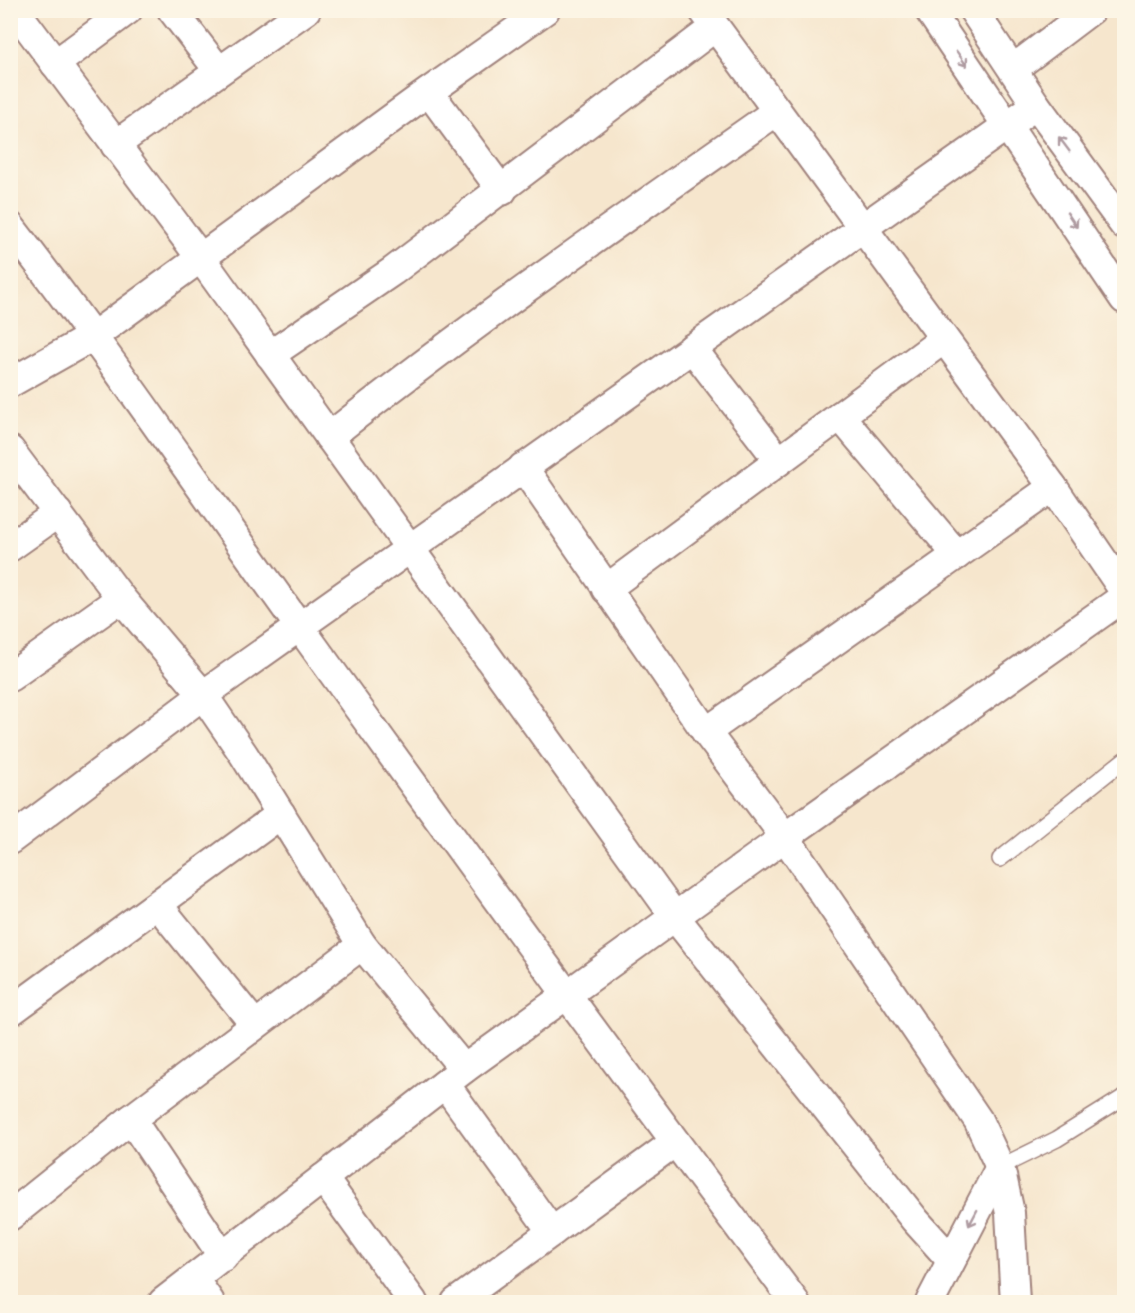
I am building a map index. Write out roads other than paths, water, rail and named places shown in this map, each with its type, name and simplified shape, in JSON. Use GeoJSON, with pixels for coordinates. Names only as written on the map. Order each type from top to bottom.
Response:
{"type":"FeatureCollection","features":[{"type":"Feature","properties":{"kind":"street"},"geometry":{"type":"LineString","coordinates":[[15,10],[200,257],[675,917],[915,1220],[951,1260]]}},
{"type":"Feature","properties":{"kind":"street"},"geometry":{"type":"LineString","coordinates":[[55,64],[128,10]]}},
{"type":"Feature","properties":{"kind":"street"},"geometry":{"type":"LineString","coordinates":[[172,10],[219,71]]}},
{"type":"Feature","properties":{"kind":"street"},"geometry":{"type":"LineString","coordinates":[[116,145],[306,10]]}},
{"type":"Feature","properties":{"kind":"street"},"geometry":{"type":"LineString","coordinates":[[10,383],[94,335],[545,10]]}},
{"type":"Feature","properties":{"kind":"street"},"geometry":{"type":"LineString","coordinates":[[929,10],[1125,299]]}},
{"type":"Feature","properties":{"kind":"street"},"geometry":{"type":"LineString","coordinates":[[973,10],[1035,105],[1125,225]]}},
{"type":"Feature","properties":{"kind":"street"},"geometry":{"type":"LineString","coordinates":[[1013,69],[1091,10]]}},
{"type":"Feature","properties":{"kind":"street"},"geometry":{"type":"LineString","coordinates":[[270,355],[393,271],[502,191],[709,19],[1053,487],[1125,591]]}},
{"type":"Feature","properties":{"kind":"street"},"geometry":{"type":"LineString","coordinates":[[429,92],[502,191]]}},
{"type":"Feature","properties":{"kind":"street"},"geometry":{"type":"LineString","coordinates":[[10,840],[203,695],[862,227],[1009,126],[1035,105]]}},
{"type":"Feature","properties":{"kind":"street"},"geometry":{"type":"LineString","coordinates":[[329,437],[544,275],[777,111]]}},
{"type":"Feature","properties":{"kind":"street"},"geometry":{"type":"LineString","coordinates":[[10,226],[94,335],[300,628],[565,996],[795,1302]]}},
{"type":"Feature","properties":{"kind":"street"},"geometry":{"type":"LineString","coordinates":[[606,589],[944,339]]}},
{"type":"Feature","properties":{"kind":"street"},"geometry":{"type":"LineString","coordinates":[[692,348],[779,461]]}},
{"type":"Feature","properties":{"kind":"street"},"geometry":{"type":"LineString","coordinates":[[840,416],[957,555]]}},
{"type":"Feature","properties":{"kind":"street"},"geometry":{"type":"LineString","coordinates":[[10,450],[121,598],[203,695],[281,814],[362,945],[455,1077],[552,1232]]}},
{"type":"Feature","properties":{"kind":"street"},"geometry":{"type":"LineString","coordinates":[[523,468],[706,732],[785,837],[978,1120],[1000,1167],[1010,1213],[1015,1302]]}},
{"type":"Feature","properties":{"kind":"street"},"geometry":{"type":"LineString","coordinates":[[706,732],[1053,487]]}},
{"type":"Feature","properties":{"kind":"street"},"geometry":{"type":"LineString","coordinates":[[10,547],[58,513]]}},
{"type":"Feature","properties":{"kind":"street"},"geometry":{"type":"LineString","coordinates":[[163,1302],[455,1077],[565,996],[785,837],[1125,597]]}},
{"type":"Feature","properties":{"kind":"street"},"geometry":{"type":"LineString","coordinates":[[11,676],[121,598]]}},
{"type":"Feature","properties":{"kind":"street"},"geometry":{"type":"LineString","coordinates":[[10,1012],[281,814]]}},
{"type":"Feature","properties":{"kind":"street"},"geometry":{"type":"LineString","coordinates":[[158,905],[255,1025]]}},
{"type":"Feature","properties":{"kind":"street"},"geometry":{"type":"LineString","coordinates":[[14,1206],[362,945]]}},
{"type":"Feature","properties":{"kind":"street"},"geometry":{"type":"LineString","coordinates":[[131,1119],[223,1257]]}},
{"type":"Feature","properties":{"kind":"street"},"geometry":{"type":"LineString","coordinates":[[456,1302],[675,1142]]}},
{"type":"Feature","properties":{"kind":"street"},"geometry":{"type":"LineString","coordinates":[[930,1302],[1000,1167]]}},
{"type":"Feature","properties":{"kind":"street"},"geometry":{"type":"LineString","coordinates":[[323,1178],[413,1302]]}},
{"type":"Feature","properties":{"kind":"street"},"geometry":{"type":"LineString","coordinates":[[194,1279],[210,1302]]}},
{"type":"Feature","properties":{"kind":"lane"},"geometry":{"type":"LineString","coordinates":[[1000,859],[1125,760]]}},
{"type":"Feature","properties":{"kind":"lane"},"geometry":{"type":"LineString","coordinates":[[1000,1167],[1057,1139],[1125,1097]]}}]}
